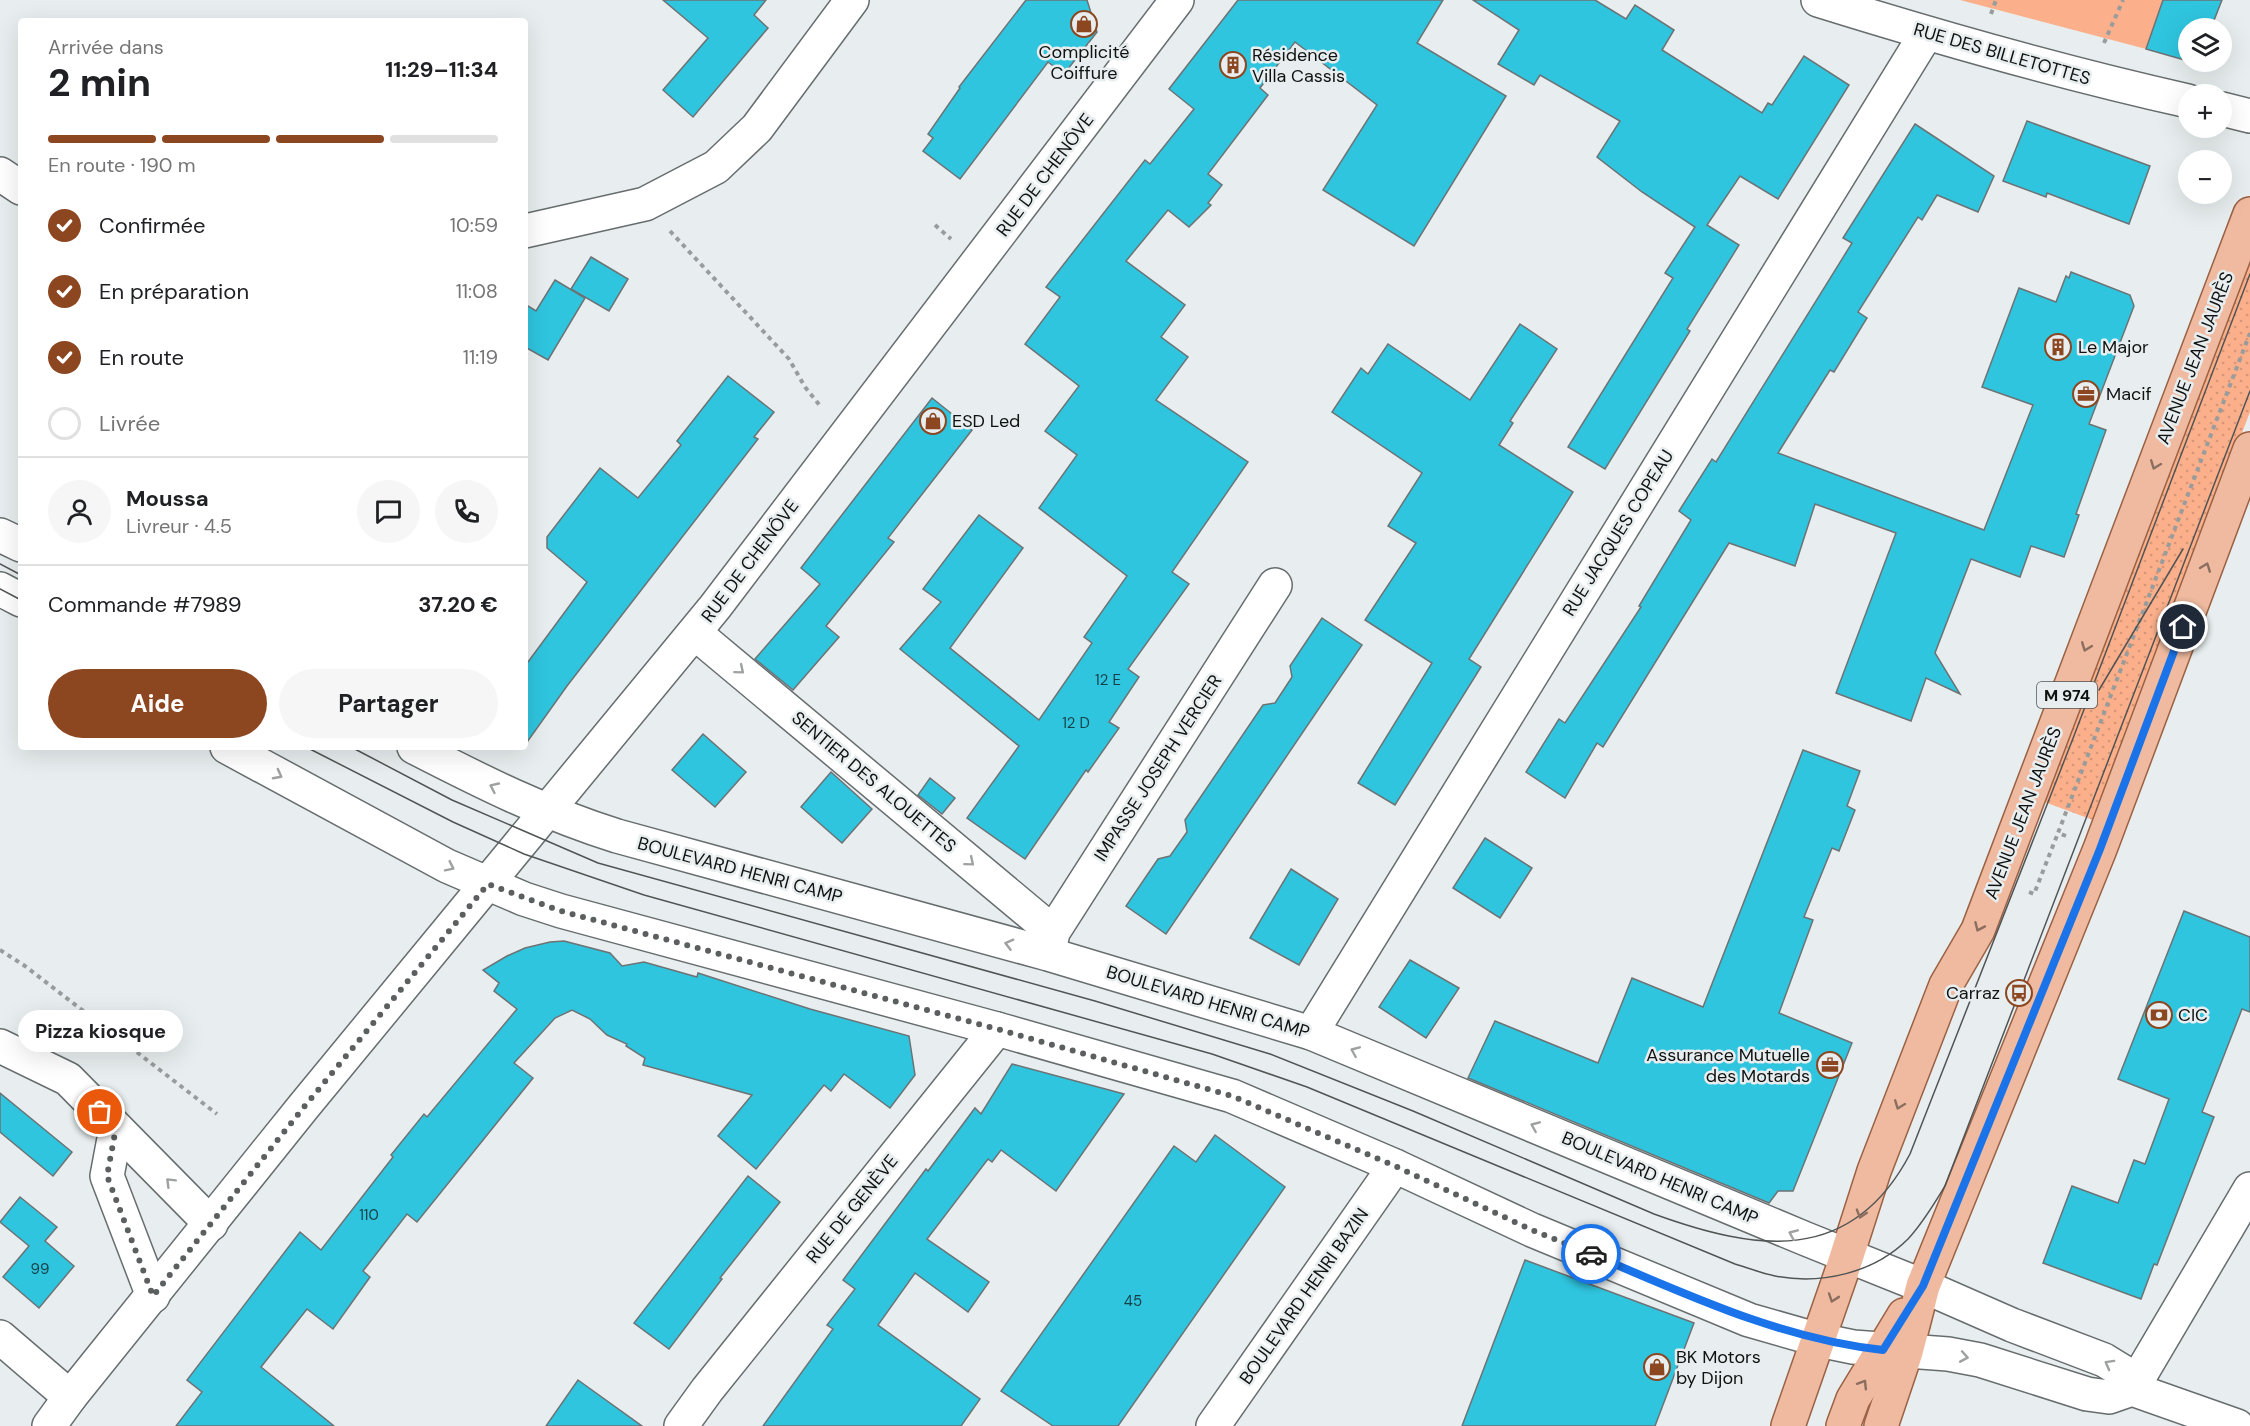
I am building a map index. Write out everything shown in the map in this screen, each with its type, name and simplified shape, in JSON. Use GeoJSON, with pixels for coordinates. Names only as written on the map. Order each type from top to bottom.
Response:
{"type":"FeatureCollection","features":[{"type":"Feature","properties":{"kind":"main road","name":"AVENUE JEAN JAURÈS"},"geometry":{"type":"LineString","coordinates":[[1847,1256],[1874,1171],[1946,985],[1978,930],[2250,214]]}},
{"type":"Feature","properties":{"kind":"main road"},"geometry":{"type":"LineString","coordinates":[[1881,1426],[1895,1351],[2100,849],[2250,449]]}},
{"type":"Feature","properties":{"kind":"main road","name":"M 974"},"geometry":{"type":"LineString","coordinates":[[1788,1426],[1847,1256]]}},
{"type":"Feature","properties":{"kind":"main road"},"geometry":{"type":"LineString","coordinates":[[1843,1426],[1853,1399],[1895,1351]]}},
{"type":"Feature","properties":{"kind":"street"},"geometry":{"type":"LineString","coordinates":[[528,230],[645,204],[716,167],[758,128],[852,0]]}},
{"type":"Feature","properties":{"kind":"street","name":"RUE DE CHENÔVE"},"geometry":{"type":"LineString","coordinates":[[50,1426],[70,1397],[304,1107],[695,633],[979,263],[1176,0]]}},
{"type":"Feature","properties":{"kind":"street","name":"RUE DES BILLETOTTES"},"geometry":{"type":"LineString","coordinates":[[1818,0],[1926,34],[2085,78],[2178,99]]}},
{"type":"Feature","properties":{"kind":"street","name":"RUE JACQUES COPEAU"},"geometry":{"type":"LineString","coordinates":[[1311,1033],[1926,34]]}},
{"type":"Feature","properties":{"kind":"street"},"geometry":{"type":"LineString","coordinates":[[2232,112],[2250,116]]}},
{"type":"Feature","properties":{"kind":"street"},"geometry":{"type":"LineString","coordinates":[[0,174],[18,186]]}},
{"type":"Feature","properties":{"kind":"street"},"geometry":{"type":"LineString","coordinates":[[0,535],[18,544]]}},
{"type":"Feature","properties":{"kind":"street","name":"IMPASSE JOSEPH VERCIER"},"geometry":{"type":"LineString","coordinates":[[1051,943],[1275,585]]}},
{"type":"Feature","properties":{"kind":"street"},"geometry":{"type":"LineString","coordinates":[[0,590],[18,599]]}},
{"type":"Feature","properties":{"kind":"street","name":"SENTIER DES ALOUETTES"},"geometry":{"type":"LineString","coordinates":[[695,633],[1051,943]]}},
{"type":"Feature","properties":{"kind":"street"},"geometry":{"type":"LineString","coordinates":[[233,750],[439,861],[488,884],[561,911],[997,1029],[1232,1096],[1395,1166],[1532,1230],[1749,1320],[1819,1340],[1895,1351],[1948,1354],[1980,1360],[2087,1394],[2109,1397],[2132,1389],[2237,1426]]}},
{"type":"Feature","properties":{"kind":"street","name":"BOULEVARD HENRI CAMP"},"geometry":{"type":"LineString","coordinates":[[420,750],[488,785],[547,811],[636,842],[1051,943],[1311,1033],[2012,1325],[2104,1360],[2122,1371],[2132,1389]]}},
{"type":"Feature","properties":{"kind":"street","name":"RUE DE GENÈVE"},"geometry":{"type":"LineString","coordinates":[[681,1426],[707,1390],[997,1029]]}},
{"type":"Feature","properties":{"kind":"street"},"geometry":{"type":"LineString","coordinates":[[0,1046],[68,1079],[211,1224]]}},
{"type":"Feature","properties":{"kind":"street"},"geometry":{"type":"LineString","coordinates":[[116,1128],[107,1176],[153,1296]]}},
{"type":"Feature","properties":{"kind":"street","name":"BOULEVARD HENRI BAZIN"},"geometry":{"type":"LineString","coordinates":[[1213,1426],[1395,1166]]}},
{"type":"Feature","properties":{"kind":"street"},"geometry":{"type":"LineString","coordinates":[[2132,1389],[2250,1189]]}},
{"type":"Feature","properties":{"kind":"street"},"geometry":{"type":"LineString","coordinates":[[0,1337],[70,1397]]}},
{"type":"Feature","properties":{"kind":"path"},"geometry":{"type":"LineString","coordinates":[[2085,78],[2107,36],[2122,0]]}},
{"type":"Feature","properties":{"kind":"path"},"geometry":{"type":"LineString","coordinates":[[645,204],[789,359],[817,403]]}},
{"type":"Feature","properties":{"kind":"path"},"geometry":{"type":"LineString","coordinates":[[935,225],[945,234]]}},
{"type":"Feature","properties":{"kind":"path"},"geometry":{"type":"LineString","coordinates":[[2100,849],[2058,833],[2250,333]]}},
{"type":"Feature","properties":{"kind":"path"},"geometry":{"type":"LineString","coordinates":[[0,950],[34,973],[217,1114]]}},
{"type":"Feature","properties":{"kind":"shaded area"},"geometry":{"type":"Polygon","coordinates":[[[1960,0],[2163,0],[2146,49],[1960,0]]]}},
{"type":"Feature","properties":{"kind":"shaded area"},"geometry":{"type":"Polygon","coordinates":[[[2250,251],[2250,412],[2093,820],[2039,800],[2250,251]]]}},
{"type":"Feature","properties":{"kind":"building"},"geometry":{"type":"Polygon","coordinates":[[[663,0],[766,0],[754,15],[768,28],[693,117],[663,90],[708,38],[663,0]]]}},
{"type":"Feature","properties":{"kind":"building"},"geometry":{"type":"Polygon","coordinates":[[[1026,0],[1087,0],[1097,32],[1064,74],[1048,62],[960,179],[923,151],[933,138],[928,134],[959,87],[1026,0]]]}},
{"type":"Feature","properties":{"kind":"building"},"geometry":{"type":"Polygon","coordinates":[[[1238,0],[1443,0],[1417,43],[1506,96],[1414,246],[1323,190],[1377,105],[1295,42],[1260,88],[1268,95],[1208,174],[1222,185],[1208,203],[1211,205],[1189,227],[1168,210],[1126,261],[1185,305],[1161,337],[1188,357],[1156,400],[1248,462],[1172,572],[1189,584],[1128,669],[1139,677],[1109,722],[1119,728],[1088,772],[1086,770],[1025,859],[967,818],[1019,746],[900,649],[941,602],[923,589],[979,515],[1023,548],[950,648],[1039,720],[1092,643],[1084,637],[1127,576],[1039,508],[1077,455],[1045,431],[1079,386],[1025,344],[1060,297],[1046,287],[1145,160],[1150,164],[1194,109],[1169,89],[1238,0]]]}},
{"type":"Feature","properties":{"kind":"building"},"geometry":{"type":"Polygon","coordinates":[[[1473,0],[1595,0],[1626,19],[1635,5],[1674,30],[1662,50],[1762,113],[1768,103],[1772,105],[1804,56],[1849,85],[1778,199],[1740,176],[1707,225],[1739,245],[1687,329],[1690,331],[1605,469],[1568,447],[1673,278],[1665,273],[1695,227],[1642,192],[1597,157],[1620,121],[1540,75],[1534,85],[1498,64],[1519,30],[1473,0]]]}},
{"type":"Feature","properties":{"kind":"building"},"geometry":{"type":"Polygon","coordinates":[[[2163,0],[2222,0],[2215,18],[2178,18],[2178,58],[2146,49],[2163,0]]]}},
{"type":"Feature","properties":{"kind":"building"},"geometry":{"type":"Polygon","coordinates":[[[2027,121],[2150,166],[2129,224],[2047,193],[2046,197],[2003,181],[2027,121]]]}},
{"type":"Feature","properties":{"kind":"building"},"geometry":{"type":"Polygon","coordinates":[[[1915,124],[1994,176],[1978,212],[1937,195],[1922,220],[1918,217],[1858,312],[1867,318],[1834,372],[1830,370],[1778,453],[1984,530],[2033,405],[1982,387],[2019,288],[2056,302],[2066,276],[2069,278],[2071,272],[2130,295],[2134,306],[2089,424],[2106,430],[2076,514],[2079,515],[2064,557],[2031,546],[2020,577],[1971,559],[1935,653],[1960,694],[1926,678],[1911,721],[1836,693],[1896,533],[1815,504],[1795,566],[1729,543],[1603,747],[1597,743],[1565,798],[1526,772],[1559,719],[1565,723],[1641,607],[1639,606],[1691,520],[1679,511],[1712,459],[1716,462],[1852,243],[1843,238],[1915,124]]]}},
{"type":"Feature","properties":{"kind":"building"},"geometry":{"type":"Polygon","coordinates":[[[591,257],[628,279],[609,311],[571,289],[591,257]]]}},
{"type":"Feature","properties":{"kind":"building"},"geometry":{"type":"Polygon","coordinates":[[[555,280],[585,298],[548,360],[528,349],[528,306],[536,311],[555,280]]]}},
{"type":"Feature","properties":{"kind":"building"},"geometry":{"type":"Polygon","coordinates":[[[1520,324],[1557,349],[1510,421],[1513,423],[1499,445],[1573,492],[1469,659],[1481,667],[1395,805],[1358,783],[1432,663],[1365,620],[1416,543],[1388,526],[1422,473],[1332,412],[1361,368],[1368,374],[1388,344],[1470,400],[1520,324]]]}},
{"type":"Feature","properties":{"kind":"building"},"geometry":{"type":"Polygon","coordinates":[[[728,376],[774,412],[754,437],[758,439],[567,686],[528,741],[528,662],[587,582],[547,548],[547,537],[600,468],[638,498],[681,445],[677,441],[728,376]]]}},
{"type":"Feature","properties":{"kind":"building"},"geometry":{"type":"Polygon","coordinates":[[[932,398],[972,430],[888,538],[894,542],[826,626],[839,637],[793,690],[755,659],[820,584],[801,568],[932,398]]]}},
{"type":"Feature","properties":{"kind":"building"},"geometry":{"type":"Polygon","coordinates":[[[1322,618],[1362,645],[1166,934],[1126,906],[1158,859],[1170,856],[1187,832],[1185,820],[1263,705],[1275,703],[1292,677],[1290,666],[1322,618]]]}},
{"type":"Feature","properties":{"kind":"building"},"geometry":{"type":"Polygon","coordinates":[[[703,734],[746,772],[715,807],[672,770],[703,734]]]}},
{"type":"Feature","properties":{"kind":"building"},"geometry":{"type":"Polygon","coordinates":[[[1803,750],[1860,771],[1847,806],[1855,810],[1839,851],[1832,848],[1804,917],[1813,920],[1779,1013],[1852,1043],[1793,1191],[1778,1191],[1769,1203],[1468,1078],[1495,1021],[1598,1063],[1632,978],[1703,1007],[1803,750]]]}},
{"type":"Feature","properties":{"kind":"building"},"geometry":{"type":"Polygon","coordinates":[[[831,772],[872,809],[842,843],[801,807],[831,772]]]}},
{"type":"Feature","properties":{"kind":"building"},"geometry":{"type":"Polygon","coordinates":[[[930,778],[955,798],[942,814],[918,795],[930,778]]]}},
{"type":"Feature","properties":{"kind":"building"},"geometry":{"type":"Polygon","coordinates":[[[1485,838],[1532,868],[1500,918],[1453,888],[1485,838]]]}},
{"type":"Feature","properties":{"kind":"building"},"geometry":{"type":"Polygon","coordinates":[[[1291,869],[1338,899],[1299,965],[1250,938],[1291,869]]]}},
{"type":"Feature","properties":{"kind":"building"},"geometry":{"type":"Polygon","coordinates":[[[2184,911],[2250,937],[2250,1012],[2242,1009],[2202,1112],[2214,1117],[2157,1265],[2154,1264],[2141,1299],[2043,1263],[2072,1186],[2118,1203],[2134,1160],[2145,1164],[2169,1099],[2118,1079],[2184,911]]]}},
{"type":"Feature","properties":{"kind":"building"},"geometry":{"type":"Polygon","coordinates":[[[564,941],[610,953],[622,966],[644,962],[697,977],[698,973],[810,1009],[909,1036],[915,1075],[890,1108],[844,1074],[831,1091],[824,1085],[756,1169],[718,1136],[752,1095],[643,1065],[645,1058],[626,1046],[627,1044],[607,1035],[590,1019],[572,1010],[555,1018],[514,1063],[533,1078],[417,1222],[407,1214],[363,1271],[370,1277],[333,1329],[307,1309],[261,1367],[334,1426],[176,1426],[202,1392],[187,1380],[300,1232],[321,1250],[424,1114],[427,1117],[517,1009],[494,991],[499,983],[483,970],[525,948],[564,941]]]}},
{"type":"Feature","properties":{"kind":"building"},"geometry":{"type":"Polygon","coordinates":[[[1410,960],[1459,988],[1426,1038],[1379,1007],[1410,960]]]}},
{"type":"Feature","properties":{"kind":"building"},"geometry":{"type":"Polygon","coordinates":[[[1012,1064],[1124,1094],[1056,1191],[1001,1150],[992,1162],[988,1159],[927,1239],[989,1282],[968,1312],[915,1273],[878,1325],[980,1399],[961,1426],[763,1426],[833,1329],[827,1325],[855,1289],[843,1280],[975,1108],[981,1114],[1012,1064]]]}},
{"type":"Feature","properties":{"kind":"building"},"geometry":{"type":"Polygon","coordinates":[[[0,1093],[72,1152],[53,1176],[0,1132],[0,1093]]]}},
{"type":"Feature","properties":{"kind":"building"},"geometry":{"type":"Polygon","coordinates":[[[1215,1135],[1285,1187],[1118,1426],[1053,1426],[1001,1391],[1174,1146],[1196,1162],[1215,1135]]]}},
{"type":"Feature","properties":{"kind":"building"},"geometry":{"type":"Polygon","coordinates":[[[748,1176],[780,1202],[720,1278],[722,1279],[669,1349],[634,1323],[748,1176]]]}},
{"type":"Feature","properties":{"kind":"building"},"geometry":{"type":"Polygon","coordinates":[[[20,1197],[57,1227],[45,1241],[74,1266],[39,1308],[3,1277],[29,1246],[0,1222],[20,1197]]]}},
{"type":"Feature","properties":{"kind":"building"},"geometry":{"type":"Polygon","coordinates":[[[1525,1260],[1694,1323],[1655,1426],[1462,1426],[1525,1260]]]}},
{"type":"Feature","properties":{"kind":"building"},"geometry":{"type":"Polygon","coordinates":[[[578,1380],[642,1426],[546,1426],[578,1380]]]}},
{"type":"Feature","properties":{"kind":"tram line"},"geometry":{"type":"LineString","coordinates":[[357,750],[452,800],[598,863],[1095,1001],[1270,1054],[1413,1111],[1654,1214],[1692,1227],[1764,1241],[1798,1240],[1830,1232],[1859,1216],[1886,1190],[1910,1154],[2072,741],[2250,274]]}},
{"type":"Feature","properties":{"kind":"tram line"},"geometry":{"type":"LineString","coordinates":[[312,750],[453,822],[524,854],[644,895],[1212,1054],[1307,1087],[1735,1264],[1760,1272],[1775,1276],[1810,1279],[1846,1274],[1879,1260],[1908,1239],[1945,1186],[2250,391]]}},
{"type":"Feature","properties":{"kind":"tram line"},"geometry":{"type":"LineString","coordinates":[[2099,690],[2183,549]]}},
{"type":"Feature","properties":{"kind":"tram line"},"geometry":{"type":"LineString","coordinates":[[0,564],[18,573]]}},
{"type":"Feature","properties":{"kind":"tram line"},"geometry":{"type":"LineString","coordinates":[[0,589],[18,598]]}},
{"type":"Feature","properties":{"kind":"way so far"},"geometry":{"type":"LineString","coordinates":[[100,1112],[116,1128],[107,1176],[153,1296],[304,1107],[488,884],[561,911],[997,1029],[1232,1096],[1591,1254]]}},
{"type":"Feature","properties":{"kind":"place","name":"Complicité Coiffure"},"geometry":{"type":"Point","coordinates":[1084,24]}},
{"type":"Feature","properties":{"kind":"place","name":"Résidence Villa Cassis"},"geometry":{"type":"Point","coordinates":[1233,65]}},
{"type":"Feature","properties":{"kind":"place","name":"Le Major"},"geometry":{"type":"Point","coordinates":[2058,347]}},
{"type":"Feature","properties":{"kind":"place","name":"Macif"},"geometry":{"type":"Point","coordinates":[2086,394]}},
{"type":"Feature","properties":{"kind":"place","name":"ESD Led"},"geometry":{"type":"Point","coordinates":[933,421]}},
{"type":"Feature","properties":{"kind":"place","name":"Carraz"},"geometry":{"type":"Point","coordinates":[2019,993]}},
{"type":"Feature","properties":{"kind":"place","name":"CIC"},"geometry":{"type":"Point","coordinates":[2159,1015]}},
{"type":"Feature","properties":{"kind":"place","name":"Assurance Mutuelle des Motards"},"geometry":{"type":"Point","coordinates":[1830,1065]}},
{"type":"Feature","properties":{"kind":"place","name":"Pizza kiosque"},"geometry":{"type":"Point","coordinates":[100,1112]}},
{"type":"Feature","properties":{"kind":"place","name":"BK Motors by Dijon"},"geometry":{"type":"Point","coordinates":[1657,1367]}},
{"type":"Feature","properties":{"kind":"route"},"geometry":{"type":"LineString","coordinates":[[1591,1254],[1749,1320],[1819,1340],[1852,1347],[1883,1350],[1923,1286],[2100,849],[2183,627]]}}]}
